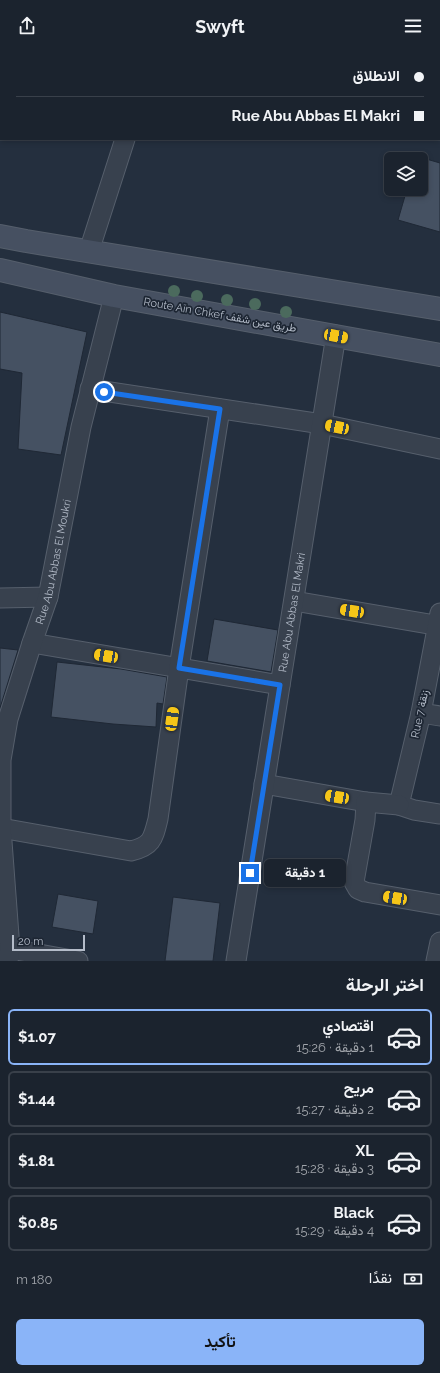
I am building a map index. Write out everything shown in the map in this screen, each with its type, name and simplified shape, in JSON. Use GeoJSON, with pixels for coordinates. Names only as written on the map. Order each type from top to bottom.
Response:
{"type":"FeatureCollection","features":[{"type":"Feature","properties":{"kind":"main road"},"geometry":{"type":"LineString","coordinates":[[0,236],[440,309]]}},
{"type":"Feature","properties":{"kind":"main road","name":"Route Aïn Chkef طريق عين شقف"},"geometry":{"type":"LineString","coordinates":[[0,270],[114,296],[440,355]]}},
{"type":"Feature","properties":{"kind":"street"},"geometry":{"type":"LineString","coordinates":[[89,251],[125,140]]}},
{"type":"Feature","properties":{"kind":"street","name":"Rue Abu Abbas El Moukri"},"geometry":{"type":"LineString","coordinates":[[6,952],[1,828],[1,760],[8,719],[48,597],[90,389],[114,296]]}},
{"type":"Feature","properties":{"kind":"street","name":"Rue Abu Abbas El Makri"},"geometry":{"type":"LineString","coordinates":[[236,961],[336,336]]}},
{"type":"Feature","properties":{"kind":"street"},"geometry":{"type":"LineString","coordinates":[[90,389],[220,409],[244,411],[322,424],[440,449]]}},
{"type":"Feature","properties":{"kind":"street"},"geometry":{"type":"LineString","coordinates":[[1,828],[131,851],[142,848],[150,843],[154,836],[158,819],[179,668],[220,409]]}},
{"type":"Feature","properties":{"kind":"street"},"geometry":{"type":"LineString","coordinates":[[0,598],[48,597]]}},
{"type":"Feature","properties":{"kind":"street"},"geometry":{"type":"LineString","coordinates":[[294,601],[439,621]]}},
{"type":"Feature","properties":{"kind":"street","name":"Rue 7 زنقة"},"geometry":{"type":"LineString","coordinates":[[403,806],[439,621]]}},
{"type":"Feature","properties":{"kind":"street"},"geometry":{"type":"LineString","coordinates":[[32,643],[280,685]]}},
{"type":"Feature","properties":{"kind":"street"},"geometry":{"type":"LineString","coordinates":[[421,713],[440,716]]}},
{"type":"Feature","properties":{"kind":"street"},"geometry":{"type":"LineString","coordinates":[[264,784],[366,802],[403,806],[440,814]]}},
{"type":"Feature","properties":{"kind":"street"},"geometry":{"type":"LineString","coordinates":[[366,802],[365,820],[354,882],[358,889],[364,892],[440,905]]}},
{"type":"Feature","properties":{"kind":"street"},"geometry":{"type":"LineString","coordinates":[[436,961],[440,942]]}},
{"type":"Feature","properties":{"kind":"street"},"geometry":{"type":"LineString","coordinates":[[6,952],[78,961]]}},
{"type":"Feature","properties":{"kind":"building"},"geometry":{"type":"Polygon","coordinates":[[[428,160],[440,163],[440,232],[398,220],[405,196],[428,196],[428,160]]]}},
{"type":"Feature","properties":{"kind":"building"},"geometry":{"type":"Polygon","coordinates":[[[0,312],[87,332],[61,455],[18,449],[22,373],[0,369],[0,312]]]}},
{"type":"Feature","properties":{"kind":"building"},"geometry":{"type":"Polygon","coordinates":[[[214,619],[278,630],[271,672],[207,661],[214,619]]]}},
{"type":"Feature","properties":{"kind":"building"},"geometry":{"type":"Polygon","coordinates":[[[0,648],[18,650],[0,708],[0,648]]]}},
{"type":"Feature","properties":{"kind":"building"},"geometry":{"type":"Polygon","coordinates":[[[57,662],[121,669],[167,677],[163,704],[157,703],[156,727],[51,717],[57,662]]]}},
{"type":"Feature","properties":{"kind":"building"},"geometry":{"type":"Polygon","coordinates":[[[58,894],[98,901],[93,934],[52,927],[58,894]]]}},
{"type":"Feature","properties":{"kind":"building"},"geometry":{"type":"Polygon","coordinates":[[[173,897],[220,903],[213,961],[165,961],[173,897]]]}},
{"type":"Feature","properties":{"kind":"route"},"geometry":{"type":"LineString","coordinates":[[104,392],[220,409],[179,668],[280,685],[250,873]]}}]}
